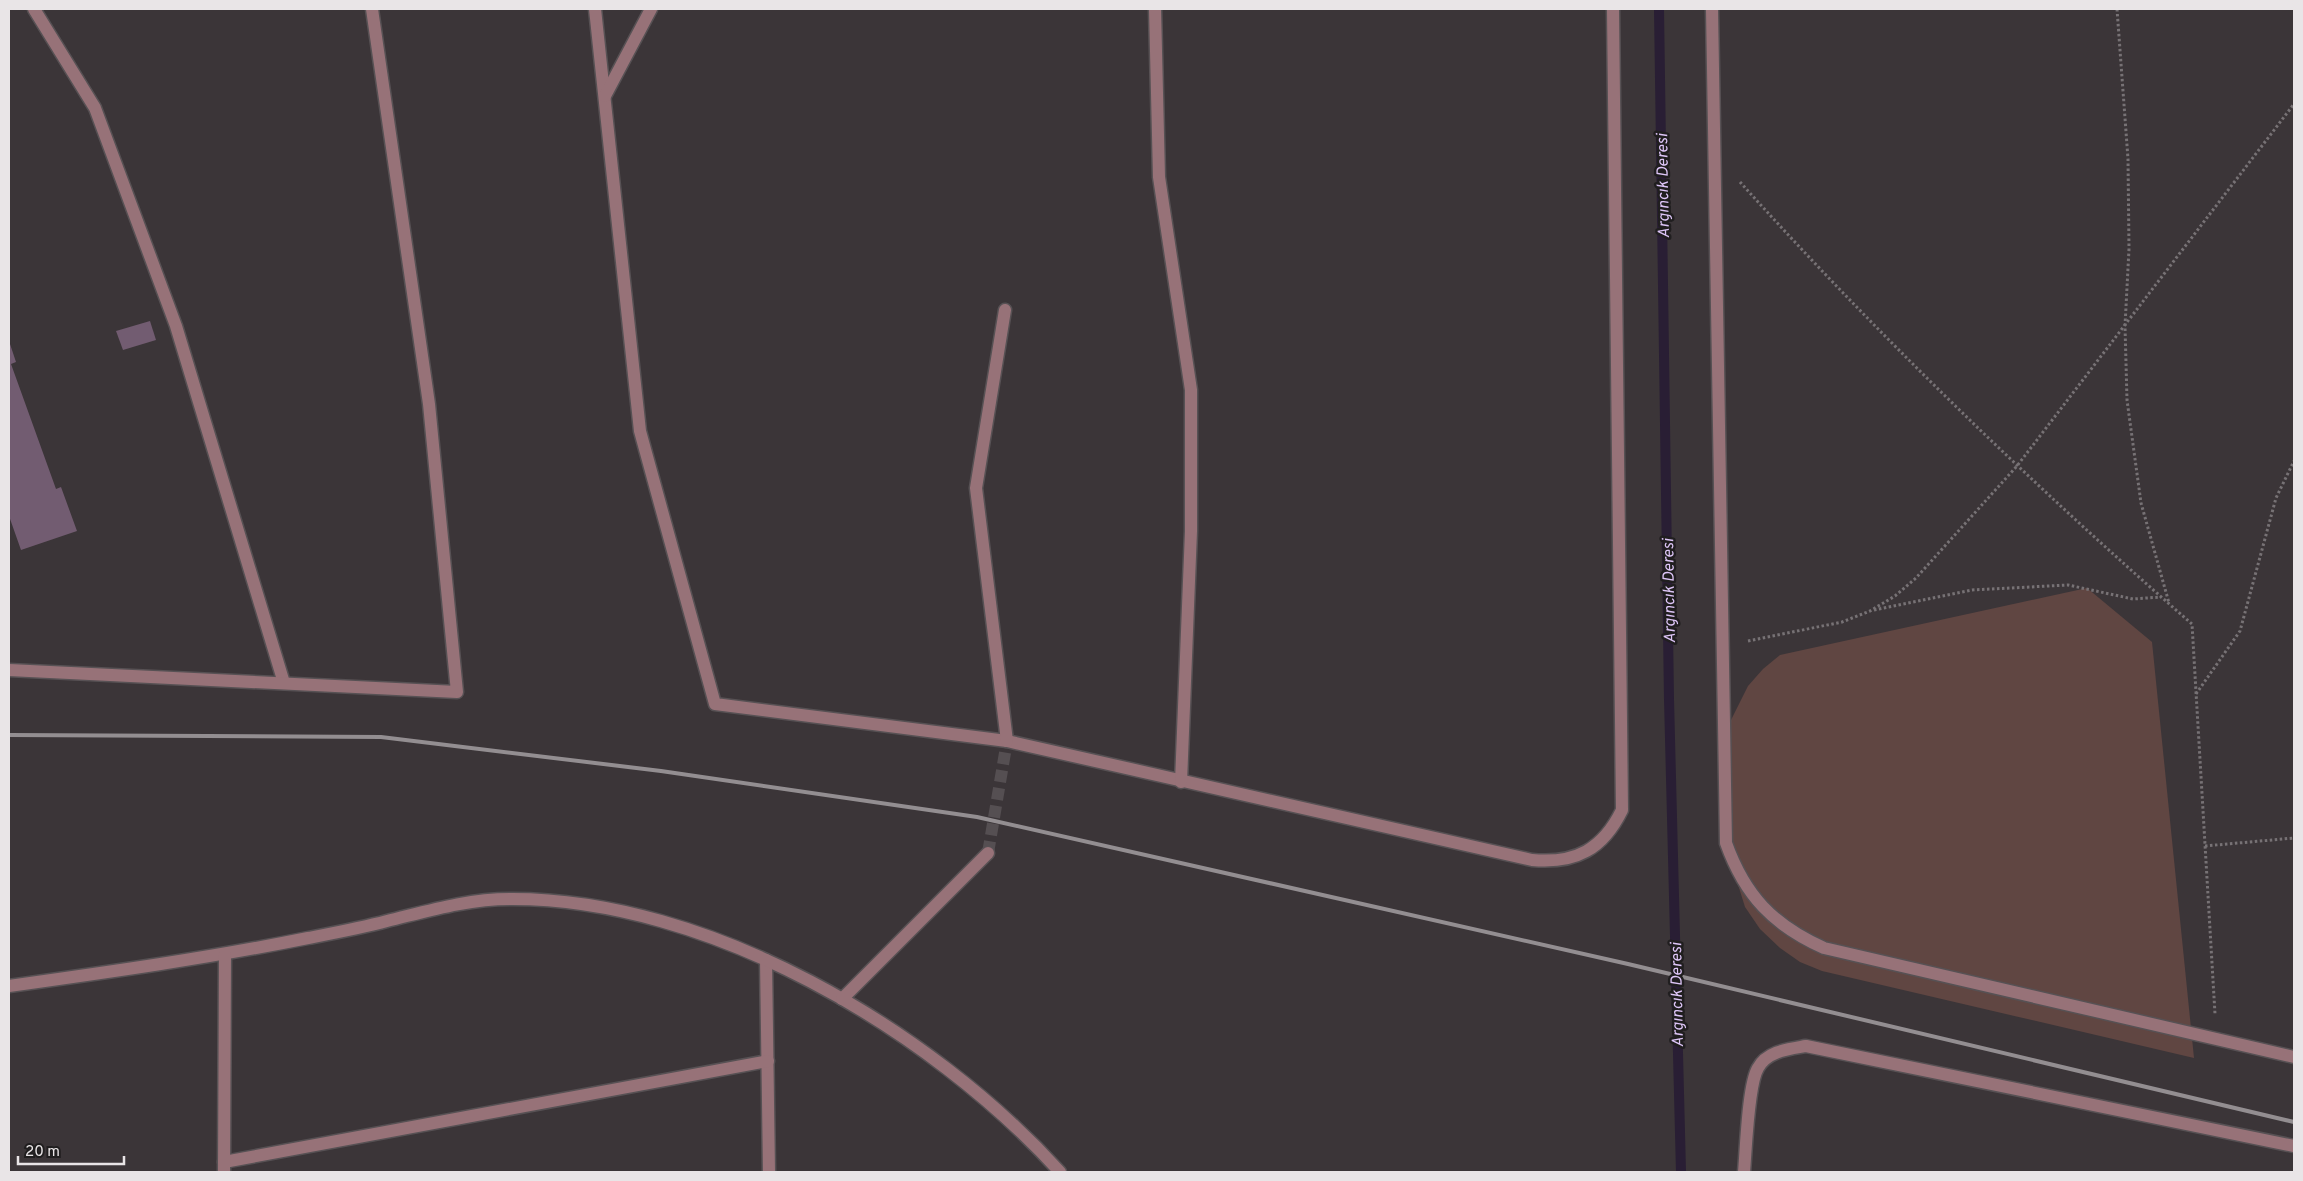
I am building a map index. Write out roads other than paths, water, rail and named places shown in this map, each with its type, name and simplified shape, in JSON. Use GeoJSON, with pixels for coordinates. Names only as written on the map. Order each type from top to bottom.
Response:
{"type":"FeatureCollection","features":[{"type":"Feature","properties":{"kind":"street"},"geometry":{"type":"LineString","coordinates":[[34,9],[95,108],[169,308],[284,683]]}},
{"type":"Feature","properties":{"kind":"street"},"geometry":{"type":"LineString","coordinates":[[9,670],[457,692],[429,404],[372,9]]}},
{"type":"Feature","properties":{"kind":"street"},"geometry":{"type":"LineString","coordinates":[[595,9],[640,431],[715,704],[1007,741],[1181,782],[1532,860],[1564,860],[1579,856],[1605,837],[1615,824],[1622,810],[1613,9]]}},
{"type":"Feature","properties":{"kind":"street"},"geometry":{"type":"LineString","coordinates":[[605,96],[651,9]]}},
{"type":"Feature","properties":{"kind":"street"},"geometry":{"type":"LineString","coordinates":[[1155,9],[1159,177],[1191,390],[1191,531],[1181,782]]}},
{"type":"Feature","properties":{"kind":"street"},"geometry":{"type":"LineString","coordinates":[[1712,9],[1726,842],[1735,867],[1747,888],[1763,908],[1782,925],[1817,944],[1848,954],[2294,1057]]}},
{"type":"Feature","properties":{"kind":"street"},"geometry":{"type":"LineString","coordinates":[[1005,310],[976,488],[1007,741]]}},
{"type":"Feature","properties":{"kind":"street"},"geometry":{"type":"LineString","coordinates":[[842,999],[988,853]]}},
{"type":"Feature","properties":{"kind":"street"},"geometry":{"type":"LineString","coordinates":[[9,986],[171,964],[388,921],[426,910],[466,902],[509,899],[551,900],[634,915],[716,940],[766,960],[842,999],[923,1051],[980,1095],[1033,1142],[1060,1172]]}},
{"type":"Feature","properties":{"kind":"street"},"geometry":{"type":"LineString","coordinates":[[225,954],[224,1167],[768,1061]]}},
{"type":"Feature","properties":{"kind":"street"},"geometry":{"type":"LineString","coordinates":[[766,960],[769,1172]]}},
{"type":"Feature","properties":{"kind":"street"},"geometry":{"type":"LineString","coordinates":[[1744,1172],[1752,1094],[1758,1067],[1777,1051],[1806,1046],[2294,1146]]}},
{"type":"Feature","properties":{"kind":"waterway","name":"Argıncık Deresi"},"geometry":{"type":"LineString","coordinates":[[1659,9],[1669,699],[1681,1172]]}},
{"type":"Feature","properties":{"kind":"tunnel"},"geometry":{"type":"LineString","coordinates":[[988,853],[1007,741]]}},
{"type":"Feature","properties":{"kind":"railway"},"geometry":{"type":"LineString","coordinates":[[9,735],[381,737],[661,771],[977,817],[1628,964],[2294,1122]]}}]}
